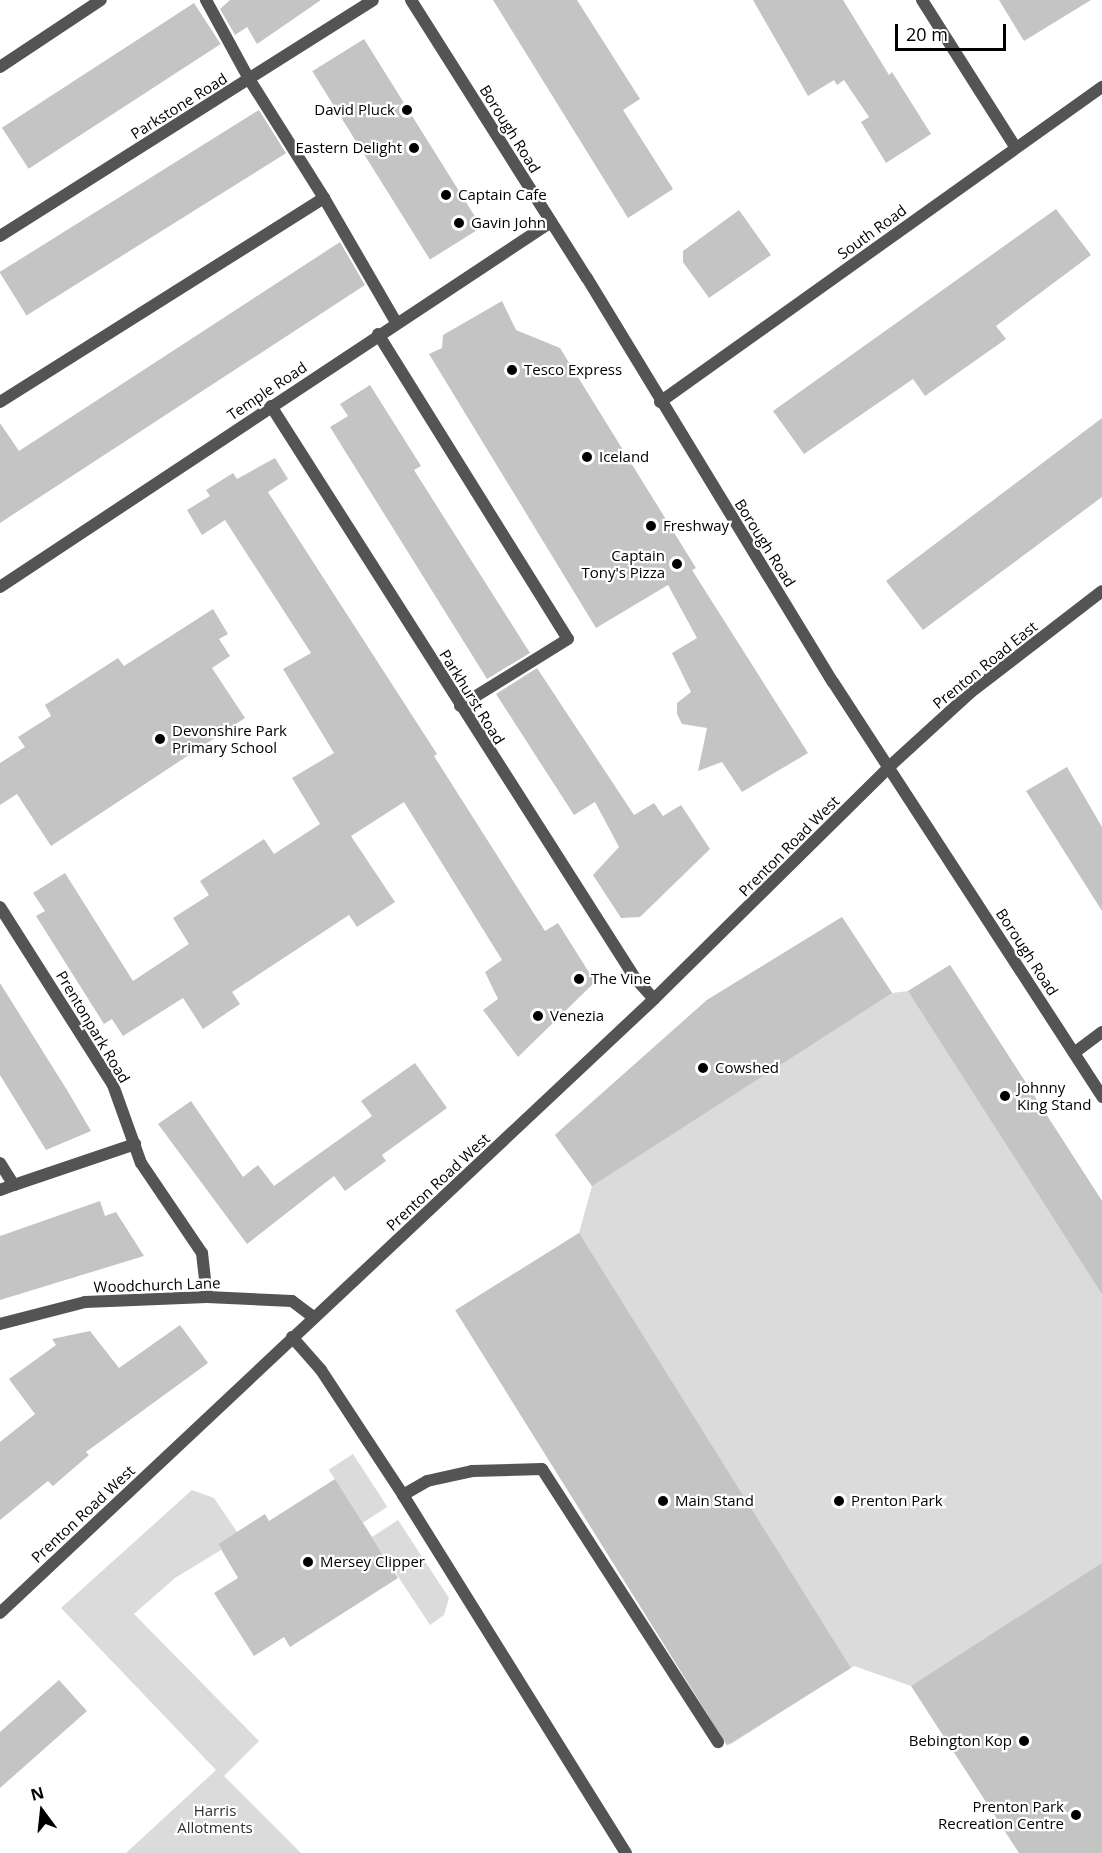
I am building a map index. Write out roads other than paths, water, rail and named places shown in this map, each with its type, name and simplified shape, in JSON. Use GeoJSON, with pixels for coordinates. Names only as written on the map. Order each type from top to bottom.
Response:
{"type":"FeatureCollection","features":[{"type":"Feature","properties":{"kind":"street"},"geometry":{"type":"LineString","coordinates":[[0,67],[101,0]]}},
{"type":"Feature","properties":{"kind":"street"},"geometry":{"type":"LineString","coordinates":[[206,0],[249,79],[324,198],[396,322]]}},
{"type":"Feature","properties":{"kind":"street","name":"Parkstone Road"},"geometry":{"type":"LineString","coordinates":[[0,236],[374,0]]}},
{"type":"Feature","properties":{"kind":"street","name":"Borough Road"},"geometry":{"type":"LineString","coordinates":[[411,0],[551,222],[833,682],[890,766],[1102,1097]]}},
{"type":"Feature","properties":{"kind":"street"},"geometry":{"type":"LineString","coordinates":[[922,0],[1016,148]]}},
{"type":"Feature","properties":{"kind":"street","name":"South Road"},"geometry":{"type":"LineString","coordinates":[[660,402],[1102,87]]}},
{"type":"Feature","properties":{"kind":"street"},"geometry":{"type":"LineString","coordinates":[[0,402],[324,198]]}},
{"type":"Feature","properties":{"kind":"street","name":"Temple Road"},"geometry":{"type":"LineString","coordinates":[[0,587],[396,322],[551,222]]}},
{"type":"Feature","properties":{"kind":"street"},"geometry":{"type":"LineString","coordinates":[[378,334],[568,639],[460,706]]}},
{"type":"Feature","properties":{"kind":"street","name":"Parkhurst Road"},"geometry":{"type":"LineString","coordinates":[[271,406],[635,978],[654,999]]}},
{"type":"Feature","properties":{"kind":"street","name":"Prenton Road East"},"geometry":{"type":"LineString","coordinates":[[890,766],[971,692],[1102,591]]}},
{"type":"Feature","properties":{"kind":"street","name":"Prenton Road West"},"geometry":{"type":"LineString","coordinates":[[0,1613],[654,999],[890,766]]}},
{"type":"Feature","properties":{"kind":"street","name":"Prentonpark Road"},"geometry":{"type":"LineString","coordinates":[[0,907],[113,1085],[141,1163],[202,1253],[207,1297]]}},
{"type":"Feature","properties":{"kind":"street"},"geometry":{"type":"LineString","coordinates":[[1074,1053],[1102,1032]]}},
{"type":"Feature","properties":{"kind":"street"},"geometry":{"type":"LineString","coordinates":[[0,1190],[135,1144]]}},
{"type":"Feature","properties":{"kind":"street"},"geometry":{"type":"LineString","coordinates":[[0,1163],[14,1185]]}},
{"type":"Feature","properties":{"kind":"street","name":"Woodchurch Lane"},"geometry":{"type":"LineString","coordinates":[[0,1324],[86,1302],[207,1297],[292,1301],[313,1317]]}},
{"type":"Feature","properties":{"kind":"street"},"geometry":{"type":"LineString","coordinates":[[292,1337],[321,1370],[403,1495],[626,1853]]}},
{"type":"Feature","properties":{"kind":"street"},"geometry":{"type":"LineString","coordinates":[[403,1495],[427,1481],[471,1471],[542,1469],[718,1742]]}},
{"type":"Feature","properties":{"kind":"place","name":"David Pluck"},"geometry":{"type":"Point","coordinates":[407,110]}},
{"type":"Feature","properties":{"kind":"place","name":"Eastern Delight"},"geometry":{"type":"Point","coordinates":[414,148]}},
{"type":"Feature","properties":{"kind":"place","name":"Captain Cafe"},"geometry":{"type":"Point","coordinates":[446,195]}},
{"type":"Feature","properties":{"kind":"place","name":"Gavin John"},"geometry":{"type":"Point","coordinates":[459,223]}},
{"type":"Feature","properties":{"kind":"place","name":"Tesco Express"},"geometry":{"type":"Point","coordinates":[512,370]}},
{"type":"Feature","properties":{"kind":"place","name":"Iceland"},"geometry":{"type":"Point","coordinates":[587,457]}},
{"type":"Feature","properties":{"kind":"place","name":"Freshway"},"geometry":{"type":"Point","coordinates":[651,526]}},
{"type":"Feature","properties":{"kind":"place","name":"Captain Tony's Pizza"},"geometry":{"type":"Point","coordinates":[677,564]}},
{"type":"Feature","properties":{"kind":"place","name":"Devonshire Park Primary School"},"geometry":{"type":"Point","coordinates":[160,739]}},
{"type":"Feature","properties":{"kind":"place","name":"The Vine"},"geometry":{"type":"Point","coordinates":[579,979]}},
{"type":"Feature","properties":{"kind":"place","name":"Venezia"},"geometry":{"type":"Point","coordinates":[538,1016]}},
{"type":"Feature","properties":{"kind":"place","name":"Cowshed"},"geometry":{"type":"Point","coordinates":[703,1068]}},
{"type":"Feature","properties":{"kind":"place","name":"Johnny King Stand"},"geometry":{"type":"Point","coordinates":[1005,1096]}},
{"type":"Feature","properties":{"kind":"place","name":"Main Stand"},"geometry":{"type":"Point","coordinates":[663,1501]}},
{"type":"Feature","properties":{"kind":"place","name":"Prenton Park"},"geometry":{"type":"Point","coordinates":[839,1501]}},
{"type":"Feature","properties":{"kind":"place","name":"Mersey Clipper"},"geometry":{"type":"Point","coordinates":[308,1562]}},
{"type":"Feature","properties":{"kind":"place","name":"Bebington Kop"},"geometry":{"type":"Point","coordinates":[1024,1741]}},
{"type":"Feature","properties":{"kind":"place","name":"Prenton Park Recreation Centre"},"geometry":{"type":"Point","coordinates":[1076,1815]}},
{"type":"Feature","properties":{"kind":"park label","name":"Harris Allotments"},"geometry":{"type":"Point","coordinates":[215,1818]}}]}
